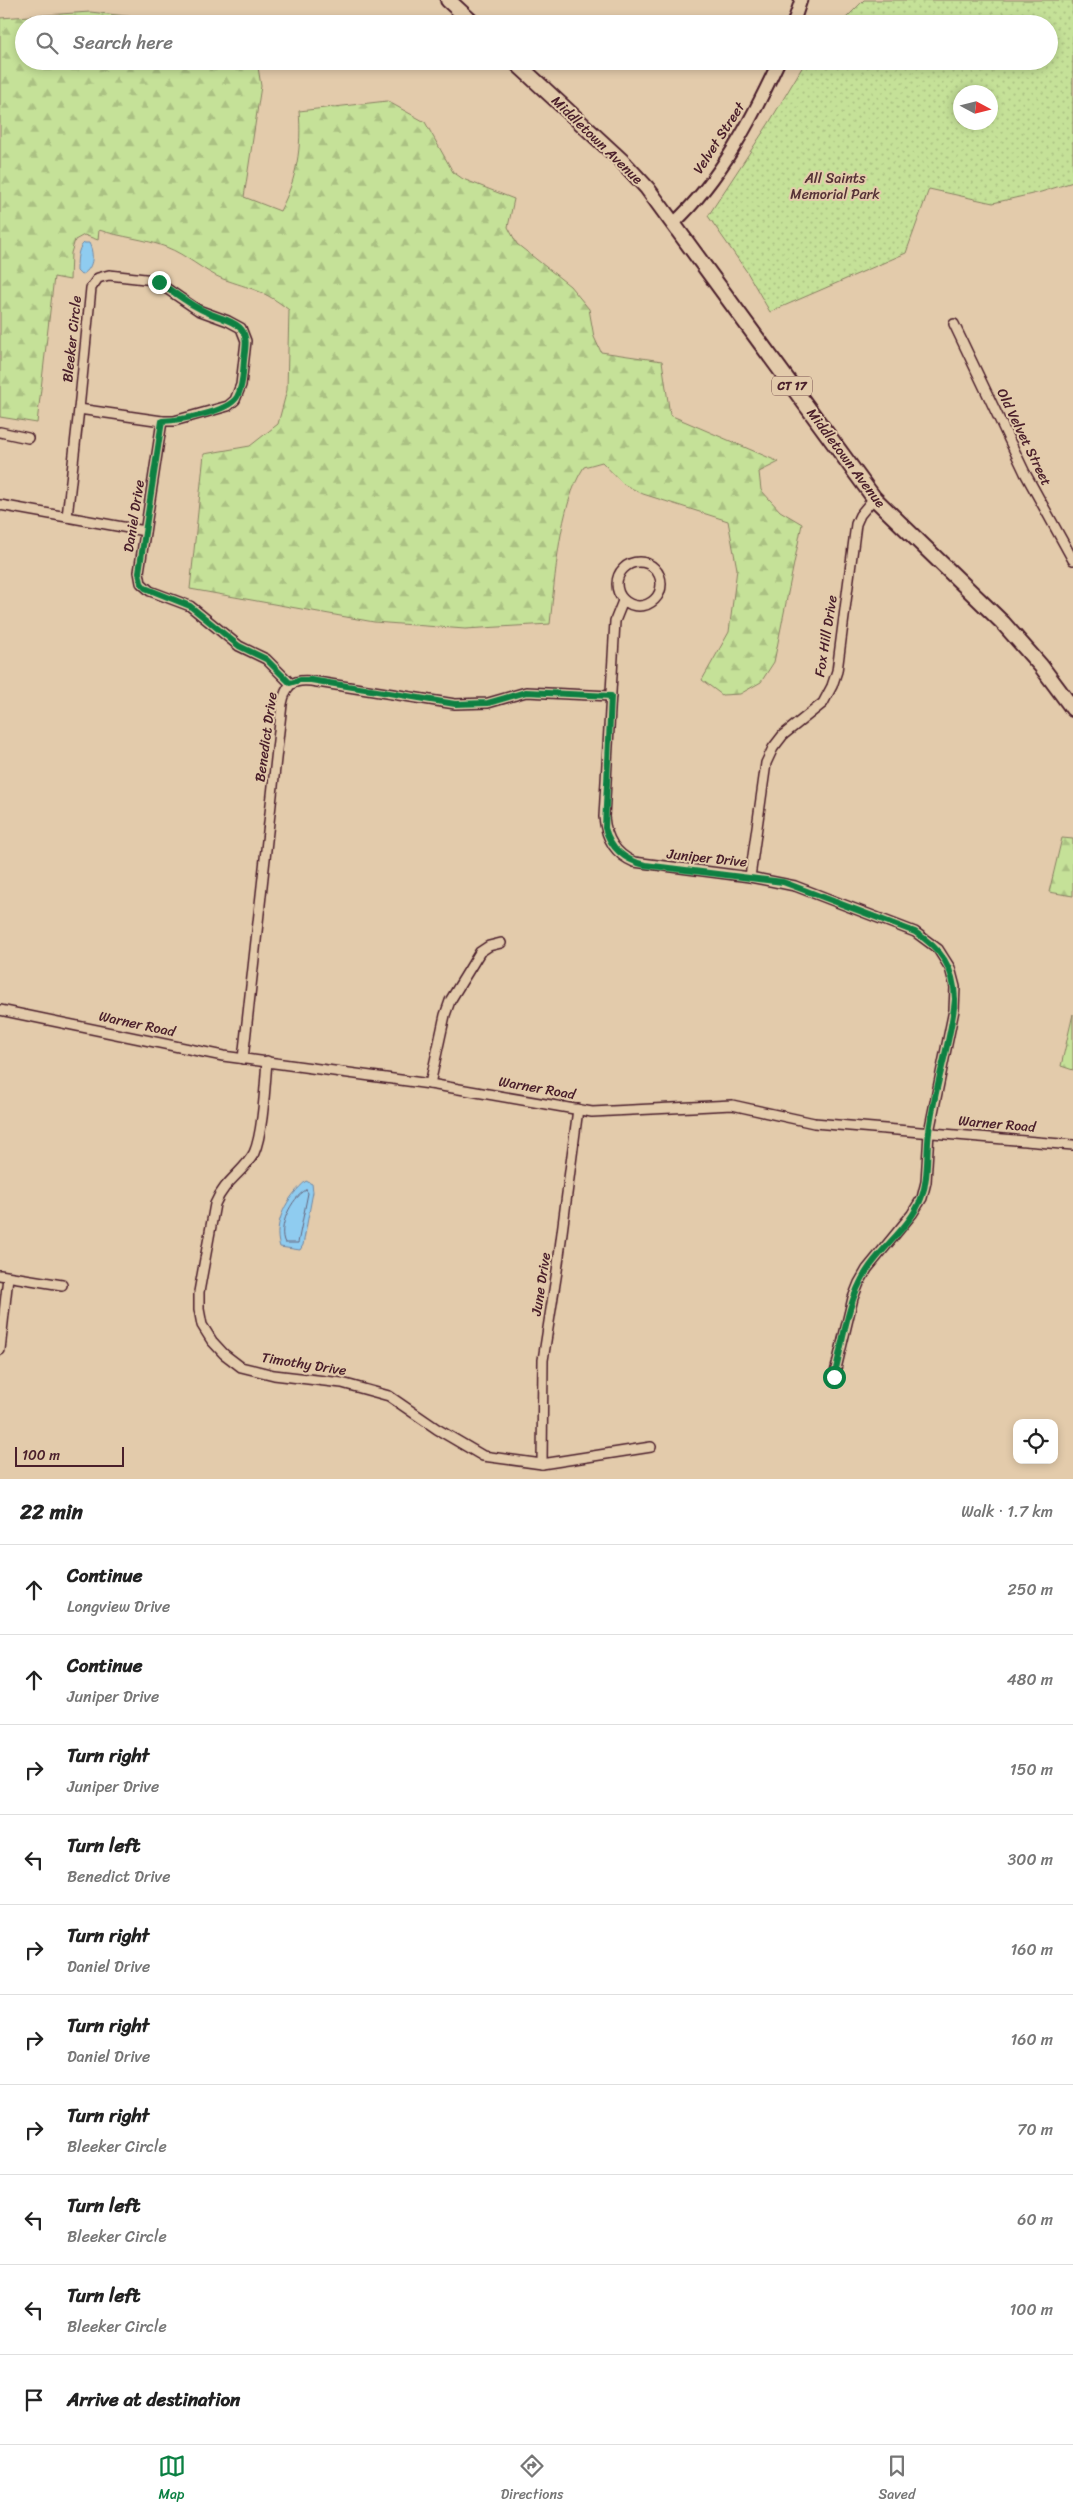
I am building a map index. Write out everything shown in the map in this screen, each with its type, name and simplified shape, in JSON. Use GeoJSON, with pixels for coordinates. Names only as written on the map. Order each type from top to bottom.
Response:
{"type":"FeatureCollection","features":[{"type":"Feature","properties":{"kind":"main road"},"geometry":{"type":"LineString","coordinates":[[448,0],[464,15]]}},
{"type":"Feature","properties":{"kind":"main road","name":"Middletown Avenue"},"geometry":{"type":"LineString","coordinates":[[524,70],[622,161],[647,188],[874,498],[1003,623],[1041,666],[1073,709]]}},
{"type":"Feature","properties":{"kind":"street"},"geometry":{"type":"LineString","coordinates":[[796,15],[801,0]]}},
{"type":"Feature","properties":{"kind":"street","name":"Velvet Street"},"geometry":{"type":"LineString","coordinates":[[674,223],[699,196],[742,133],[774,70]]}},
{"type":"Feature","properties":{"kind":"street","name":"Bleeker Circle"},"geometry":{"type":"LineString","coordinates":[[67,517],[78,409],[90,293],[98,278],[106,275],[148,278],[159,282],[198,310],[235,324],[244,332],[246,341],[241,385],[238,394],[232,403],[218,410],[187,418],[162,421],[78,409]]}},
{"type":"Feature","properties":{"kind":"street","name":"Old Velvet Street"},"geometry":{"type":"LineString","coordinates":[[954,324],[1025,473],[1073,560]]}},
{"type":"Feature","properties":{"kind":"street","name":"Daniel Drive"},"geometry":{"type":"LineString","coordinates":[[162,421],[139,572],[141,583],[145,588],[190,606],[239,646],[266,659],[290,683]]}},
{"type":"Feature","properties":{"kind":"street"},"geometry":{"type":"LineString","coordinates":[[0,432],[28,438]]}},
{"type":"Feature","properties":{"kind":"street","name":"Fox Hill Drive"},"geometry":{"type":"LineString","coordinates":[[750,877],[766,763],[773,748],[783,735],[823,703],[832,686],[837,670],[856,524],[860,515],[874,498]]}},
{"type":"Feature","properties":{"kind":"street"},"geometry":{"type":"LineString","coordinates":[[0,505],[145,531]]}},
{"type":"Feature","properties":{"kind":"street","name":"Juniper Drive"},"geometry":{"type":"LineString","coordinates":[[623,601],[633,606],[652,601],[656,596],[660,582],[656,570],[645,562],[628,565],[621,571],[618,583],[618,591],[623,601],[615,621],[604,817],[608,836],[613,846],[634,862],[750,877],[795,886],[910,930],[930,942],[945,958],[953,978],[955,999],[929,1132],[926,1182],[922,1198],[859,1283],[853,1298],[834,1377]]}},
{"type":"Feature","properties":{"kind":"street","name":"Benedict Drive"},"geometry":{"type":"LineString","coordinates":[[243,1059],[282,704],[285,690],[290,683],[300,680],[311,680],[455,704],[488,703],[526,692],[611,696]]}},
{"type":"Feature","properties":{"kind":"street"},"geometry":{"type":"LineString","coordinates":[[430,1084],[445,1015],[450,1001],[480,952],[489,946],[501,943]]}},
{"type":"Feature","properties":{"kind":"street","name":"Warner Road"},"geometry":{"type":"LineString","coordinates":[[0,1010],[243,1059],[430,1084],[592,1112],[732,1105],[814,1123],[1073,1145]]}},
{"type":"Feature","properties":{"kind":"street","name":"Timothy Drive"},"geometry":{"type":"LineString","coordinates":[[268,1061],[255,1151],[247,1164],[230,1179],[220,1192],[211,1224],[199,1292],[202,1325],[212,1341],[224,1354],[241,1367],[274,1375],[342,1383],[390,1396],[437,1429],[483,1456],[542,1464],[651,1447]]}},
{"type":"Feature","properties":{"kind":"street","name":"June Drive"},"geometry":{"type":"LineString","coordinates":[[542,1464],[543,1360],[558,1271],[578,1109]]}},
{"type":"Feature","properties":{"kind":"street"},"geometry":{"type":"LineString","coordinates":[[0,1350],[4,1276],[62,1285]]}},
{"type":"Feature","properties":{"kind":"green space","name":"All Saints Memorial Park"},"geometry":{"type":"Polygon","coordinates":[[[864,0],[1073,0],[1073,182],[1041,192],[993,203],[929,189],[906,253],[770,312],[747,272],[708,216],[769,123],[801,70],[1058,70],[1058,15],[849,15],[864,0]]]}},
{"type":"Feature","properties":{"kind":"green space"},"geometry":{"type":"Polygon","coordinates":[[[90,12],[117,15],[45,15],[90,12]]]}},
{"type":"Feature","properties":{"kind":"green space"},"geometry":{"type":"Polygon","coordinates":[[[15,17],[15,70],[258,70],[261,86],[244,197],[280,211],[291,187],[297,162],[300,137],[299,111],[387,101],[425,122],[453,172],[463,179],[514,199],[508,227],[517,244],[570,286],[589,309],[594,337],[601,352],[662,361],[670,415],[779,462],[759,472],[761,490],[780,511],[802,524],[774,662],[761,682],[740,694],[722,695],[702,680],[729,632],[737,569],[728,521],[643,494],[623,484],[602,462],[584,467],[569,501],[556,565],[550,624],[465,629],[374,622],[190,589],[204,454],[250,446],[278,424],[287,390],[289,310],[265,294],[216,276],[166,247],[99,230],[98,240],[84,235],[75,240],[71,253],[70,280],[54,277],[37,423],[0,417],[0,18],[15,17]]]}},
{"type":"Feature","properties":{"kind":"green space"},"geometry":{"type":"Polygon","coordinates":[[[1062,838],[1073,839],[1073,896],[1049,892],[1062,838]]]}},
{"type":"Feature","properties":{"kind":"green space"},"geometry":{"type":"Polygon","coordinates":[[[1073,1014],[1073,1070],[1061,1066],[1073,1014]]]}},
{"type":"Feature","properties":{"kind":"water"},"geometry":{"type":"Polygon","coordinates":[[[84,243],[89,243],[92,252],[92,262],[88,270],[81,275],[77,271],[77,260],[80,248],[84,243]]]}},
{"type":"Feature","properties":{"kind":"water"},"geometry":{"type":"Polygon","coordinates":[[[306,1181],[312,1184],[313,1192],[303,1245],[300,1250],[280,1247],[278,1229],[283,1211],[293,1194],[306,1181]]]}},
{"type":"Feature","properties":{"kind":"route"},"geometry":{"type":"LineString","coordinates":[[159,282],[198,310],[228,320],[241,328],[246,341],[241,385],[232,403],[218,410],[187,418],[162,421],[139,572],[141,583],[145,588],[190,606],[239,646],[266,659],[290,683],[300,680],[311,680],[455,704],[472,705],[488,703],[526,692],[611,696],[604,817],[608,836],[613,846],[623,856],[645,865],[775,880],[795,886],[915,932],[930,942],[945,958],[955,987],[954,1010],[932,1114],[926,1182],[922,1198],[859,1283],[853,1298],[834,1377]]}}]}
